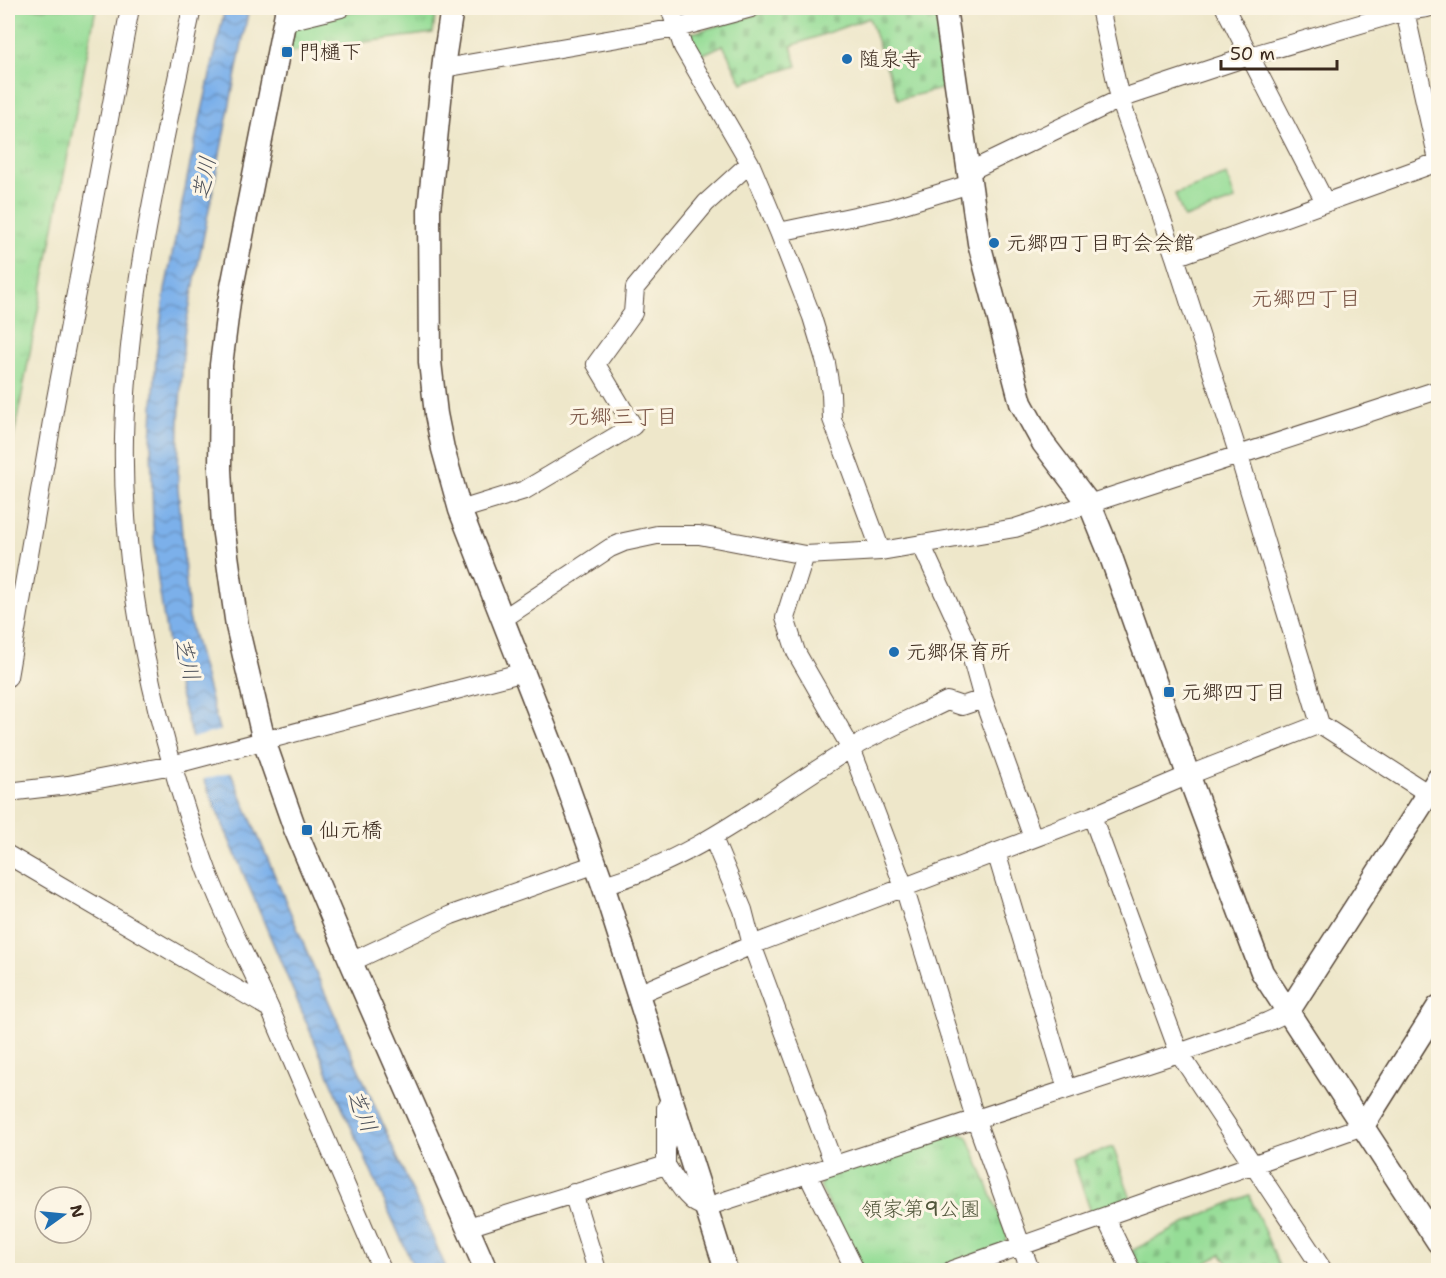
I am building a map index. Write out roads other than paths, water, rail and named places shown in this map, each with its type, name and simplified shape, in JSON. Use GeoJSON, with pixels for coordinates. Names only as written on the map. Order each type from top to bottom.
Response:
{"type":"FeatureCollection","features":[{"type":"Feature","properties":{"kind":"street"},"geometry":{"type":"LineString","coordinates":[[8,677],[55,404],[130,8]]}},
{"type":"Feature","properties":{"kind":"street"},"geometry":{"type":"LineString","coordinates":[[192,8],[132,320],[124,439],[125,500],[137,603],[158,711],[177,764],[208,873],[269,1008],[381,1270]]}},
{"type":"Feature","properties":{"kind":"street"},"geometry":{"type":"LineString","coordinates":[[341,8],[286,15],[230,302],[221,365],[223,527],[237,626],[258,742],[351,962],[486,1270]]}},
{"type":"Feature","properties":{"kind":"street"},"geometry":{"type":"LineString","coordinates":[[452,8],[429,210],[430,362],[443,449],[460,510],[600,875],[726,1270]]}},
{"type":"Feature","properties":{"kind":"street"},"geometry":{"type":"LineString","coordinates":[[670,8],[683,47],[750,163],[779,232],[812,317],[826,363],[832,419],[881,551]]}},
{"type":"Feature","properties":{"kind":"street"},"geometry":{"type":"LineString","coordinates":[[444,68],[677,28],[751,8]]}},
{"type":"Feature","properties":{"kind":"street"},"geometry":{"type":"LineString","coordinates":[[945,8],[984,268],[1021,403],[1043,443],[1090,505],[1110,554],[1262,972],[1438,1241]]}},
{"type":"Feature","properties":{"kind":"street"},"geometry":{"type":"LineString","coordinates":[[671,1098],[666,1108],[666,1165],[693,1201],[706,1207],[1268,1022],[1288,1012],[1435,791],[1320,724],[1239,456],[1175,256],[1120,99],[1100,8]]}},
{"type":"Feature","properties":{"kind":"street"},"geometry":{"type":"LineString","coordinates":[[1225,8],[1325,202]]}},
{"type":"Feature","properties":{"kind":"street"},"geometry":{"type":"LineString","coordinates":[[779,232],[888,209],[969,178],[1120,99],[1405,9],[1427,8]]}},
{"type":"Feature","properties":{"kind":"street"},"geometry":{"type":"LineString","coordinates":[[1175,256],[1438,161],[1405,9]]}},
{"type":"Feature","properties":{"kind":"street"},"geometry":{"type":"LineString","coordinates":[[460,510],[525,490],[633,426],[596,364],[633,313],[635,288],[706,203],[750,163]]}},
{"type":"Feature","properties":{"kind":"street"},"geometry":{"type":"LineString","coordinates":[[503,620],[610,548],[624,542],[657,535],[699,535],[805,555],[881,551],[922,546],[1015,528],[1438,390]]}},
{"type":"Feature","properties":{"kind":"street"},"geometry":{"type":"LineString","coordinates":[[922,546],[969,648],[983,699],[1032,838]]}},
{"type":"Feature","properties":{"kind":"street"},"geometry":{"type":"LineString","coordinates":[[805,555],[785,618],[796,652],[851,748],[904,887],[975,1118],[1030,1270]]}},
{"type":"Feature","properties":{"kind":"street"},"geometry":{"type":"LineString","coordinates":[[8,792],[68,785],[177,764],[524,672]]}},
{"type":"Feature","properties":{"kind":"street"},"geometry":{"type":"LineString","coordinates":[[351,962],[452,915],[600,875],[635,876],[712,838],[851,748],[947,701],[962,706],[983,699]]}},
{"type":"Feature","properties":{"kind":"street"},"geometry":{"type":"LineString","coordinates":[[638,994],[752,945],[1092,816],[1320,724]]}},
{"type":"Feature","properties":{"kind":"street"},"geometry":{"type":"LineString","coordinates":[[1092,816],[1179,1053],[1323,1270]]}},
{"type":"Feature","properties":{"kind":"street"},"geometry":{"type":"LineString","coordinates":[[712,838],[742,910],[752,945],[834,1165]]}},
{"type":"Feature","properties":{"kind":"street"},"geometry":{"type":"LineString","coordinates":[[996,852],[1067,1089]]}},
{"type":"Feature","properties":{"kind":"street"},"geometry":{"type":"LineString","coordinates":[[8,855],[269,1008]]}},
{"type":"Feature","properties":{"kind":"street"},"geometry":{"type":"LineString","coordinates":[[952,1270],[1021,1248],[1363,1126],[1438,1007]]}},
{"type":"Feature","properties":{"kind":"street"},"geometry":{"type":"LineString","coordinates":[[468,1227],[666,1165]]}},
{"type":"Feature","properties":{"kind":"street"},"geometry":{"type":"LineString","coordinates":[[807,1173],[855,1270]]}},
{"type":"Feature","properties":{"kind":"street"},"geometry":{"type":"LineString","coordinates":[[573,1193],[597,1270]]}},
{"type":"Feature","properties":{"kind":"street"},"geometry":{"type":"LineString","coordinates":[[1106,1217],[1131,1270]]}},
{"type":"Feature","properties":{"kind":"water","name":"芝川"},"geometry":{"type":"Polygon","coordinates":[[[225,8],[249,8],[184,335],[178,487],[189,618],[230,770],[447,1270],[415,1270],[344,1111],[203,778],[167,638],[158,581],[153,526],[151,442],[156,357],[165,290],[225,8]]]}},
{"type":"Feature","properties":{"kind":"place","name":"門樋下"},"geometry":{"type":"Point","coordinates":[287,52]}},
{"type":"Feature","properties":{"kind":"place","name":"随泉寺"},"geometry":{"type":"Point","coordinates":[847,59]}},
{"type":"Feature","properties":{"kind":"place","name":"元郷四丁目町会会館"},"geometry":{"type":"Point","coordinates":[994,243]}},
{"type":"Feature","properties":{"kind":"place","name":"元郷保育所"},"geometry":{"type":"Point","coordinates":[894,652]}},
{"type":"Feature","properties":{"kind":"place","name":"元郷四丁目"},"geometry":{"type":"Point","coordinates":[1169,692]}},
{"type":"Feature","properties":{"kind":"place","name":"仙元橋"},"geometry":{"type":"Point","coordinates":[307,830]}},
{"type":"Feature","properties":{"kind":"district","name":"元郷四丁目"},"geometry":{"type":"Point","coordinates":[1306,298]}},
{"type":"Feature","properties":{"kind":"district","name":"元郷三丁目"},"geometry":{"type":"Point","coordinates":[623,416]}},
{"type":"Feature","properties":{"kind":"park label","name":"領家第9公園"},"geometry":{"type":"Point","coordinates":[921,1209]}}]}
